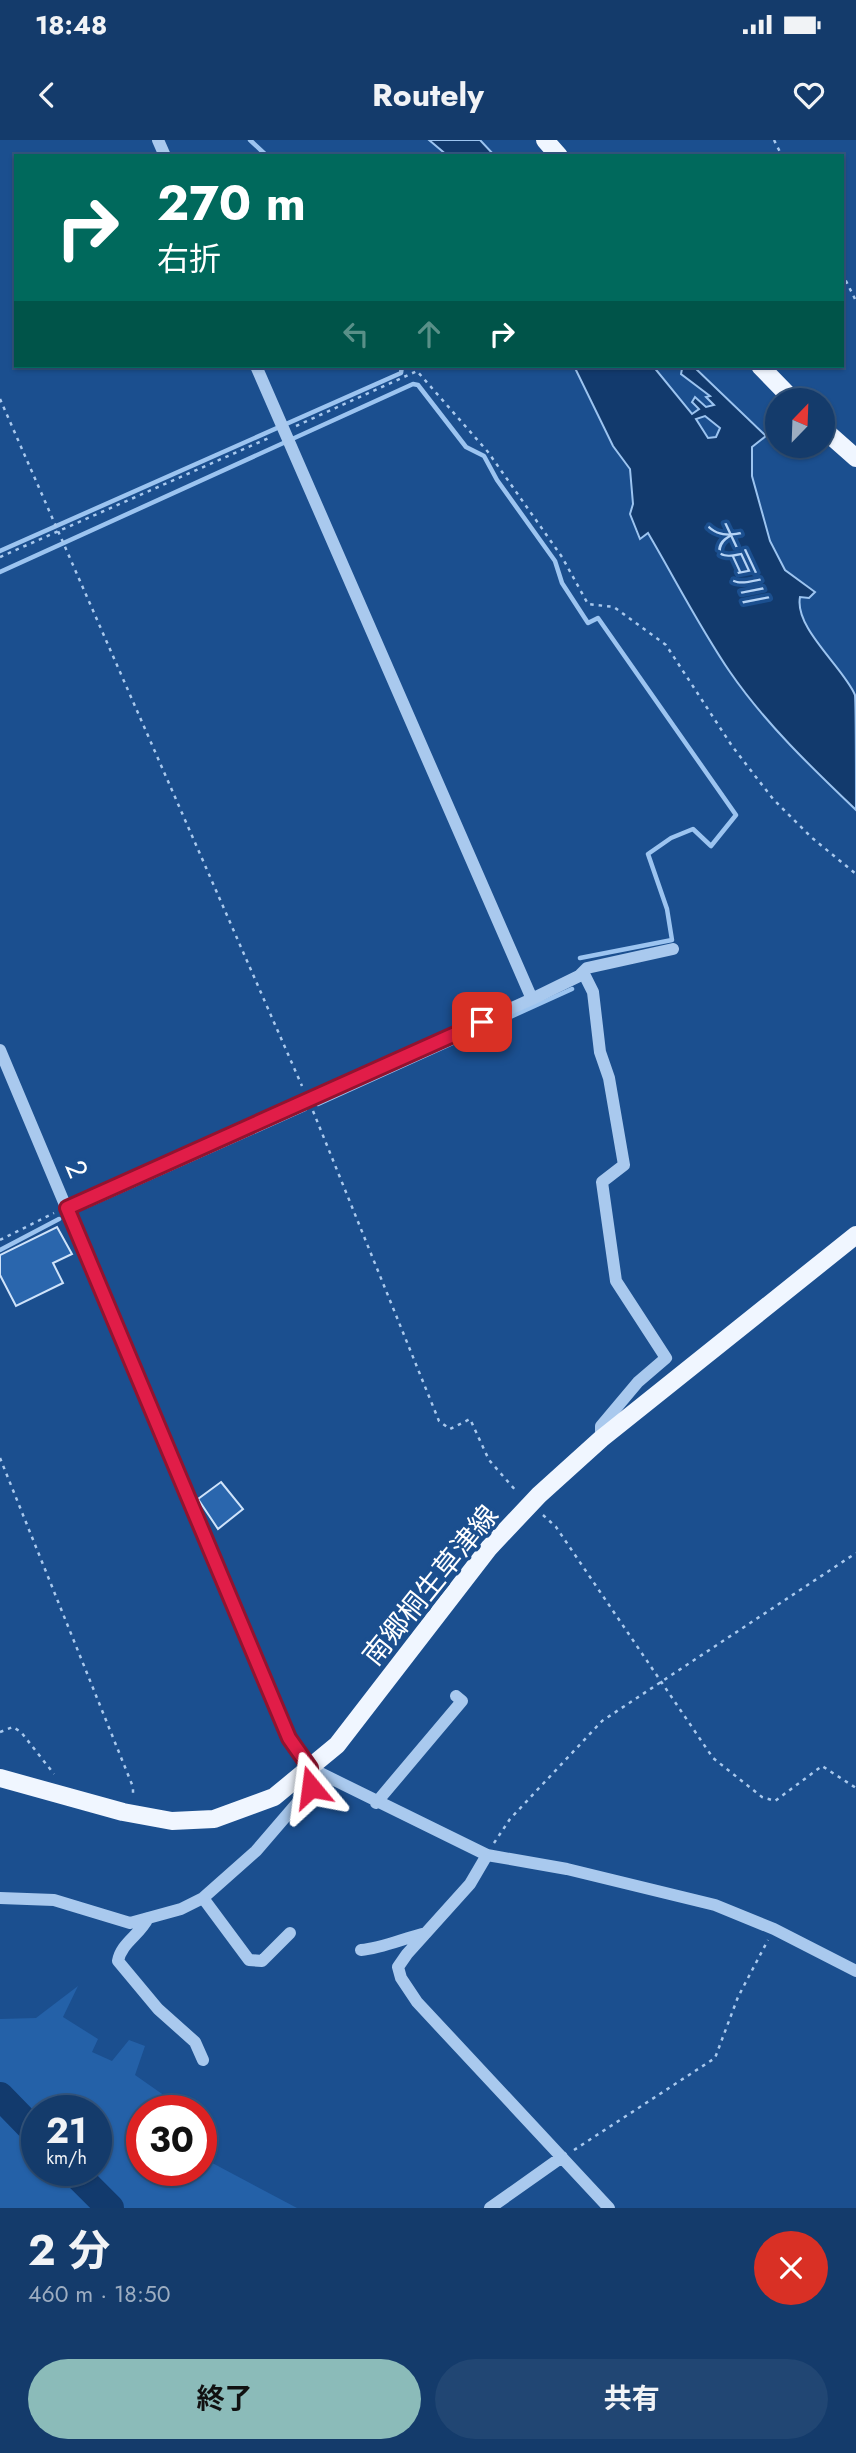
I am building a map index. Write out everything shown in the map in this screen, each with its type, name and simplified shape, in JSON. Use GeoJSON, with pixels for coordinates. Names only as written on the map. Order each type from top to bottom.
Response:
{"type":"FeatureCollection","features":[{"type":"Feature","properties":{"kind":"main road"},"geometry":{"type":"LineString","coordinates":[[545,140],[557,154]]}},
{"type":"Feature","properties":{"kind":"main road"},"geometry":{"type":"LineString","coordinates":[[762,368],[781,388]]}},
{"type":"Feature","properties":{"kind":"main road"},"geometry":{"type":"LineString","coordinates":[[835,439],[856,458]]}},
{"type":"Feature","properties":{"kind":"main road","name":"南郷桐生草津線"},"geometry":{"type":"LineString","coordinates":[[0,1778],[135,1814],[172,1821],[214,1819],[274,1797],[337,1745],[489,1548],[531,1504],[601,1439],[856,1236]]}},
{"type":"Feature","properties":{"kind":"street"},"geometry":{"type":"LineString","coordinates":[[257,368],[532,999]]}},
{"type":"Feature","properties":{"kind":"street"},"geometry":{"type":"LineString","coordinates":[[67,1208],[532,999],[583,972],[673,949]]}},
{"type":"Feature","properties":{"kind":"street"},"geometry":{"type":"LineString","coordinates":[[583,972],[593,992],[600,1052],[609,1078],[624,1165],[602,1182],[616,1281],[666,1358],[638,1382],[601,1426],[601,1439]]}},
{"type":"Feature","properties":{"kind":"street","name":"2"},"geometry":{"type":"LineString","coordinates":[[0,1051],[289,1738],[310,1768]]}},
{"type":"Feature","properties":{"kind":"street"},"geometry":{"type":"LineString","coordinates":[[376,1802],[462,1702],[456,1696]]}},
{"type":"Feature","properties":{"kind":"street"},"geometry":{"type":"LineString","coordinates":[[310,1768],[487,1855],[660,1890],[715,1905],[774,1929],[856,1971]]}},
{"type":"Feature","properties":{"kind":"street"},"geometry":{"type":"LineString","coordinates":[[0,1898],[54,1900],[130,1923],[181,1909],[203,1898],[256,1850],[311,1787],[310,1768]]}},
{"type":"Feature","properties":{"kind":"street"},"geometry":{"type":"LineString","coordinates":[[487,1855],[470,1884],[398,1966],[401,1978],[417,2002],[609,2208]]}},
{"type":"Feature","properties":{"kind":"street"},"geometry":{"type":"LineString","coordinates":[[203,1898],[250,1960],[262,1961],[290,1933]]}},
{"type":"Feature","properties":{"kind":"street"},"geometry":{"type":"LineString","coordinates":[[148,1918],[143,1928],[119,1952],[118,1961],[158,2010],[195,2042],[203,2060]]}},
{"type":"Feature","properties":{"kind":"street"},"geometry":{"type":"LineString","coordinates":[[361,1950],[376,1949],[394,1940],[426,1933]]}},
{"type":"Feature","properties":{"kind":"street"},"geometry":{"type":"LineString","coordinates":[[489,2208],[562,2157]]}},
{"type":"Feature","properties":{"kind":"path"},"geometry":{"type":"LineString","coordinates":[[844,277],[856,301]]}},
{"type":"Feature","properties":{"kind":"path"},"geometry":{"type":"LineString","coordinates":[[0,557],[417,371],[488,452],[562,557],[588,604],[614,607],[666,645],[732,746],[773,799],[811,837],[856,874]]}},
{"type":"Feature","properties":{"kind":"path"},"geometry":{"type":"LineString","coordinates":[[0,399],[308,1100],[439,1421],[450,1429],[470,1419],[489,1460],[506,1482],[556,1527],[713,1758],[762,1797],[775,1801],[822,1766],[856,1788]]}},
{"type":"Feature","properties":{"kind":"path"},"geometry":{"type":"LineString","coordinates":[[0,1240],[67,1208]]}},
{"type":"Feature","properties":{"kind":"path"},"geometry":{"type":"LineString","coordinates":[[0,1458],[133,1787],[135,1814]]}},
{"type":"Feature","properties":{"kind":"path"},"geometry":{"type":"LineString","coordinates":[[487,1855],[510,1819],[602,1721],[856,1553]]}},
{"type":"Feature","properties":{"kind":"path"},"geometry":{"type":"LineString","coordinates":[[0,1732],[13,1727],[21,1732],[54,1774],[55,1793]]}},
{"type":"Feature","properties":{"kind":"path"},"geometry":{"type":"LineString","coordinates":[[562,2157],[715,2058],[738,1997],[774,1929]]}},
{"type":"Feature","properties":{"kind":"shaded area"},"geometry":{"type":"Polygon","coordinates":[[[78,1986],[63,2017],[98,2039],[92,2052],[112,2061],[129,2040],[145,2046],[135,2075],[164,2095],[126,2095],[126,2186],[217,2186],[217,2166],[297,2208],[0,2208],[0,2019],[36,2018],[78,1986]]]}},
{"type":"Feature","properties":{"kind":"water"},"geometry":{"type":"Polygon","coordinates":[[[429,140],[480,140],[493,154],[446,154],[429,140]]]}},
{"type":"Feature","properties":{"kind":"water","name":"大戸川"},"geometry":{"type":"Polygon","coordinates":[[[575,368],[655,368],[692,414],[699,409],[692,402],[695,397],[706,407],[714,405],[706,397],[710,396],[681,374],[680,368],[695,368],[765,435],[752,447],[752,476],[770,541],[785,570],[815,592],[809,598],[800,597],[800,609],[805,622],[855,695],[856,810],[773,727],[744,691],[698,621],[648,533],[640,539],[630,514],[633,504],[630,469],[613,446],[575,368]],[[705,416],[696,419],[708,438],[716,437],[720,428],[705,416]]]}},
{"type":"Feature","properties":{"kind":"building"},"geometry":{"type":"Polygon","coordinates":[[[57,1227],[72,1254],[53,1263],[63,1283],[16,1306],[0,1275],[0,1255],[57,1227]]]}},
{"type":"Feature","properties":{"kind":"building"},"geometry":{"type":"Polygon","coordinates":[[[221,1482],[243,1509],[218,1529],[198,1499],[221,1482]]]}},
{"type":"Feature","properties":{"kind":"waterway"},"geometry":{"type":"LineString","coordinates":[[250,140],[265,154]]}},
{"type":"Feature","properties":{"kind":"waterway"},"geometry":{"type":"LineString","coordinates":[[0,551],[401,373],[402,368]]}},
{"type":"Feature","properties":{"kind":"waterway"},"geometry":{"type":"LineString","coordinates":[[0,572],[413,384],[418,385],[466,447],[484,456],[497,480],[555,561],[562,583],[588,623],[598,618],[736,815],[711,846],[693,829],[671,838],[648,854],[667,909],[672,940],[580,958]]}},
{"type":"Feature","properties":{"kind":"waterway"},"geometry":{"type":"LineString","coordinates":[[318,1104],[572,989]]}},
{"type":"Feature","properties":{"kind":"waterway"},"geometry":{"type":"LineString","coordinates":[[87,1206],[305,1109]]}},
{"type":"Feature","properties":{"kind":"waterway"},"geometry":{"type":"LineString","coordinates":[[0,1250],[59,1219]]}},
{"type":"Feature","properties":{"kind":"waterway"},"geometry":{"type":"LineString","coordinates":[[0,2096],[21,2118]]}},
{"type":"Feature","properties":{"kind":"waterway"},"geometry":{"type":"LineString","coordinates":[[88,2186],[110,2208]]}},
{"type":"Feature","properties":{"kind":"route"},"geometry":{"type":"LineString","coordinates":[[311,1787],[310,1768],[289,1738],[67,1208],[482,1022]]}}]}
